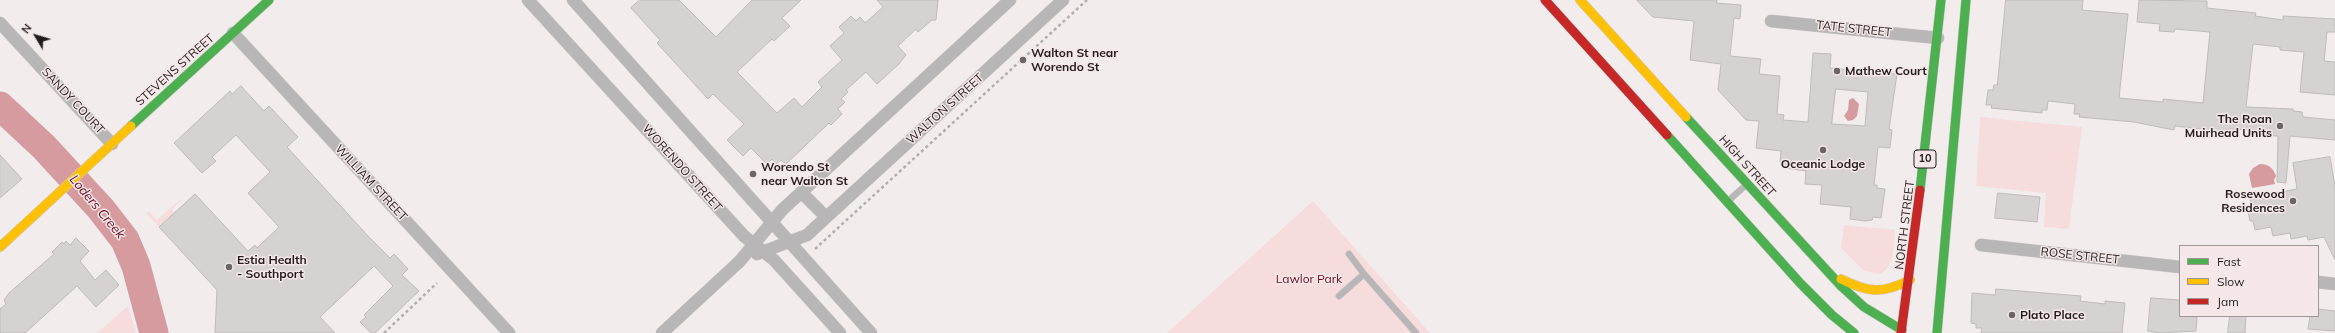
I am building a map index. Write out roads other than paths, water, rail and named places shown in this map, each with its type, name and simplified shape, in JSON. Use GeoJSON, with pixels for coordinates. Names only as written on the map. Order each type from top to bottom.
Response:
{"type":"FeatureCollection","features":[{"type":"Feature","properties":{"kind":"main road","name":"STEVENS STREET"},"geometry":{"type":"LineString","coordinates":[[0,247],[269,0]]}},
{"type":"Feature","properties":{"kind":"main road"},"geometry":{"type":"LineString","coordinates":[[1545,0],[1806,289],[1832,315],[1854,333]]}},
{"type":"Feature","properties":{"kind":"main road","name":"HIGH STREET"},"geometry":{"type":"LineString","coordinates":[[1580,0],[1828,273],[1864,307],[1904,332]]}},
{"type":"Feature","properties":{"kind":"main road","name":"NORTH STREET"},"geometry":{"type":"LineString","coordinates":[[1904,332],[1942,0]]}},
{"type":"Feature","properties":{"kind":"main road","name":"10"},"geometry":{"type":"LineString","coordinates":[[1937,333],[1958,110],[1966,0]]}},
{"type":"Feature","properties":{"kind":"main road"},"geometry":{"type":"LineString","coordinates":[[1828,273],[1862,289],[1873,292],[1891,289],[1910,280]]}},
{"type":"Feature","properties":{"kind":"street","name":"WORENDO STREET"},"geometry":{"type":"LineString","coordinates":[[528,0],[744,236],[774,260],[840,333]]}},
{"type":"Feature","properties":{"kind":"street"},"geometry":{"type":"LineString","coordinates":[[574,0],[773,221],[789,242],[871,333]]}},
{"type":"Feature","properties":{"kind":"street","name":"WALTON STREET"},"geometry":{"type":"LineString","coordinates":[[662,333],[740,261],[773,221],[801,192],[1010,0]]}},
{"type":"Feature","properties":{"kind":"street","name":"WALTON STREET"},"geometry":{"type":"LineString","coordinates":[[740,261],[807,234],[1063,0]]}},
{"type":"Feature","properties":{"kind":"street","name":"TATE STREET"},"geometry":{"type":"LineString","coordinates":[[1771,21],[1938,38]]}},
{"type":"Feature","properties":{"kind":"street","name":"SANDY COURT"},"geometry":{"type":"LineString","coordinates":[[0,23],[112,144]]}},
{"type":"Feature","properties":{"kind":"street","name":"WILLIAM STREET"},"geometry":{"type":"LineString","coordinates":[[233,34],[509,333]]}},
{"type":"Feature","properties":{"kind":"street"},"geometry":{"type":"LineString","coordinates":[[801,192],[826,217]]}},
{"type":"Feature","properties":{"kind":"street","name":"ROSE STREET"},"geometry":{"type":"LineString","coordinates":[[1981,245],[2179,267]]}},
{"type":"Feature","properties":{"kind":"street"},"geometry":{"type":"LineString","coordinates":[[2319,282],[2335,284]]}},
{"type":"Feature","properties":{"kind":"lane"},"geometry":{"type":"LineString","coordinates":[[1728,201],[1748,184]]}},
{"type":"Feature","properties":{"kind":"lane"},"geometry":{"type":"LineString","coordinates":[[1349,254],[1364,274],[1416,333]]}},
{"type":"Feature","properties":{"kind":"lane"},"geometry":{"type":"LineString","coordinates":[[1339,296],[1364,274]]}},
{"type":"Feature","properties":{"kind":"waterway","name":"Loders Creek"},"geometry":{"type":"LineString","coordinates":[[0,106],[44,147],[101,209],[125,240],[136,266],[154,333]]}},
{"type":"Feature","properties":{"kind":"place","name":"Walton St near Worendo St"},"geometry":{"type":"Point","coordinates":[1023,60]}},
{"type":"Feature","properties":{"kind":"place","name":"Mathew Court"},"geometry":{"type":"Point","coordinates":[1837,71]}},
{"type":"Feature","properties":{"kind":"place","name":"The Roan Muirhead Units"},"geometry":{"type":"Point","coordinates":[2280,126]}},
{"type":"Feature","properties":{"kind":"place","name":"Oceanic Lodge"},"geometry":{"type":"Point","coordinates":[1823,150]}},
{"type":"Feature","properties":{"kind":"place","name":"Worendo St near Walton St"},"geometry":{"type":"Point","coordinates":[753,174]}},
{"type":"Feature","properties":{"kind":"place","name":"Rosewood Residences"},"geometry":{"type":"Point","coordinates":[2293,201]}},
{"type":"Feature","properties":{"kind":"place","name":"Estia Health - Southport"},"geometry":{"type":"Point","coordinates":[229,267]}},
{"type":"Feature","properties":{"kind":"place","name":"Plato Place"},"geometry":{"type":"Point","coordinates":[2012,315]}},
{"type":"Feature","properties":{"kind":"park label","name":"Lawlor Park"},"geometry":{"type":"Point","coordinates":[1309,279]}}]}
